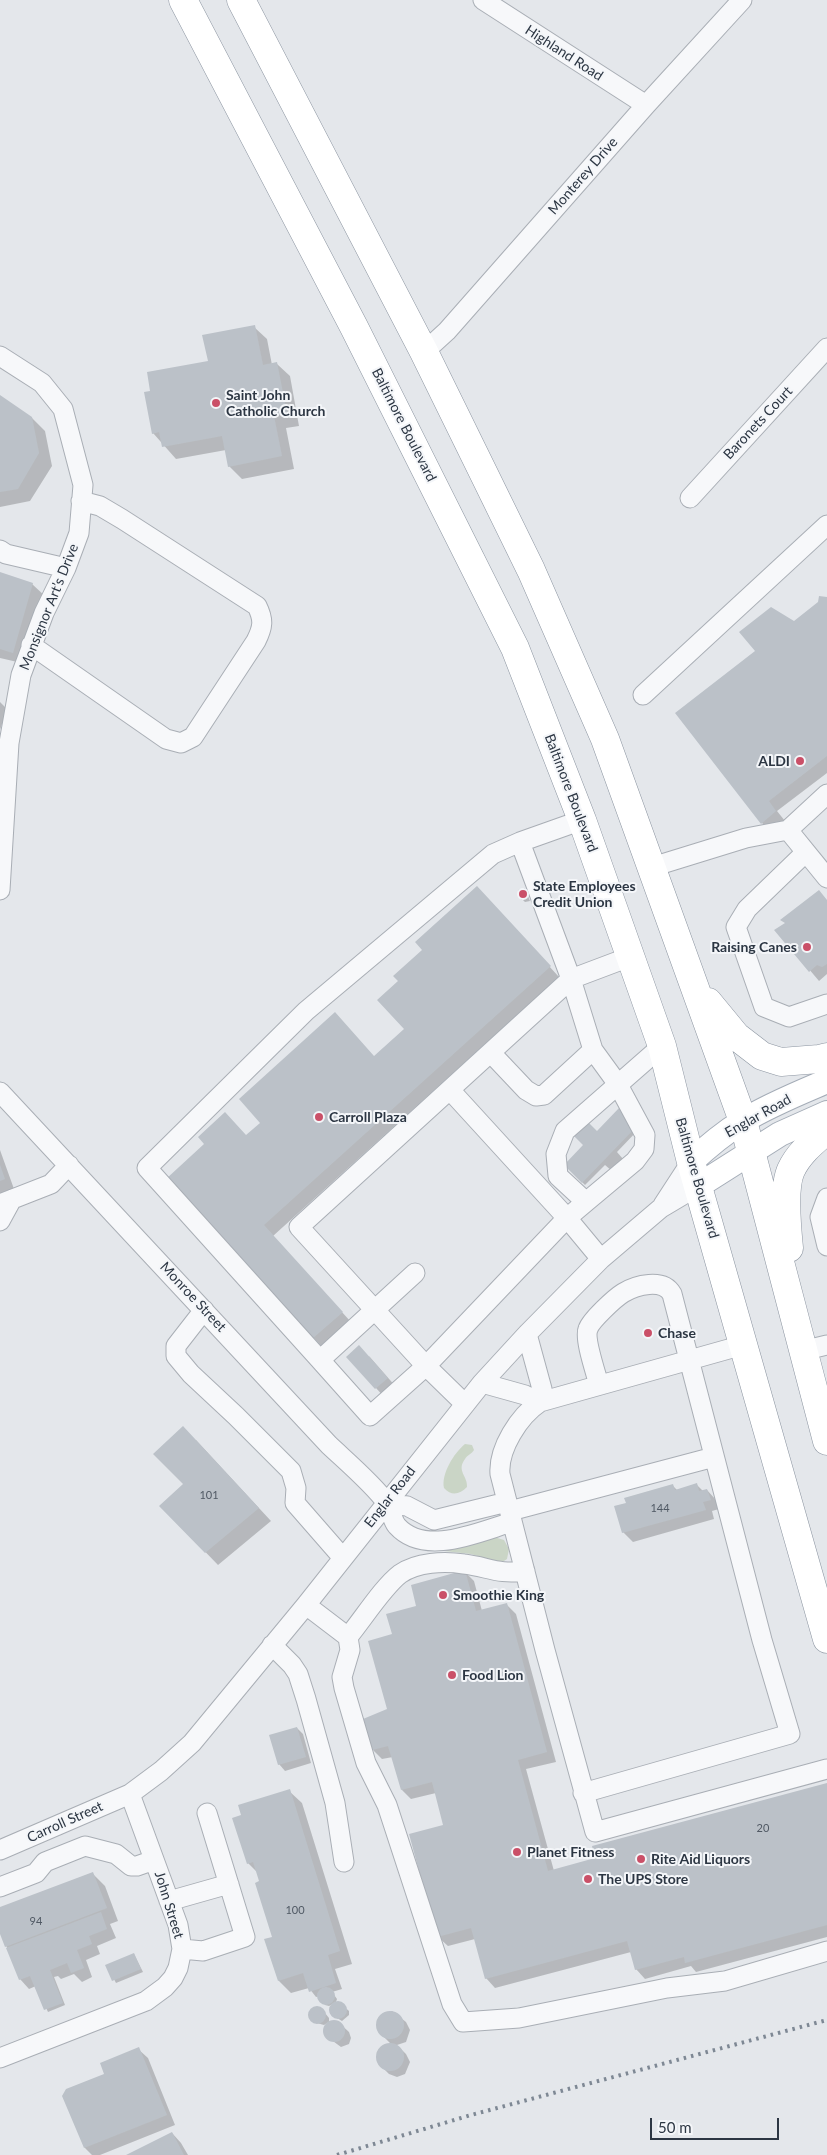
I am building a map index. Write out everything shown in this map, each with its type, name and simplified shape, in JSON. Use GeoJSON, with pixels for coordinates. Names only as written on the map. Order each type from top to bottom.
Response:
{"type":"FeatureCollection","features":[{"type":"Feature","properties":{"kind":"highway","name":"Baltimore Boulevard"},"geometry":{"type":"LineString","coordinates":[[184,0],[354,327],[514,648],[582,820],[632,956],[662,1046],[694,1174],[827,1639]]}},
{"type":"Feature","properties":{"kind":"highway"},"geometry":{"type":"LineString","coordinates":[[241,0],[424,352],[531,570],[605,739],[743,1121],[808,1341]]}},
{"type":"Feature","properties":{"kind":"highway"},"geometry":{"type":"LineString","coordinates":[[687,965],[704,998],[736,1036],[762,1056],[781,1062],[827,1057]]}},
{"type":"Feature","properties":{"kind":"highway"},"geometry":{"type":"LineString","coordinates":[[827,1130],[805,1149],[791,1170],[788,1178],[786,1220],[827,1441]]}},
{"type":"Feature","properties":{"kind":"main road","name":"Englar Road"},"geometry":{"type":"LineString","coordinates":[[694,1174],[716,1140],[743,1121],[827,1081]]}},
{"type":"Feature","properties":{"kind":"main road","name":"Englar Road"},"geometry":{"type":"LineString","coordinates":[[694,1174],[752,1151],[780,1134],[827,1113]]}},
{"type":"Feature","properties":{"kind":"street","name":"Highland Road"},"geometry":{"type":"LineString","coordinates":[[483,0],[646,105]]}},
{"type":"Feature","properties":{"kind":"street","name":"Monterey Drive"},"geometry":{"type":"LineString","coordinates":[[424,352],[447,331],[646,105],[742,0]]}},
{"type":"Feature","properties":{"kind":"street","name":"Baronets Court"},"geometry":{"type":"LineString","coordinates":[[690,498],[827,348]]}},
{"type":"Feature","properties":{"kind":"street","name":"Monsignor Art’s Drive"},"geometry":{"type":"LineString","coordinates":[[0,356],[42,384],[63,409],[83,485],[79,532],[66,568],[31,645],[21,675],[3,779],[0,890]]}},
{"type":"Feature","properties":{"kind":"street"},"geometry":{"type":"LineString","coordinates":[[31,645],[166,739],[181,743],[193,737],[256,641],[263,627],[263,616],[258,606],[122,519],[100,506],[82,501]]}},
{"type":"Feature","properties":{"kind":"street"},"geometry":{"type":"LineString","coordinates":[[643,695],[827,525]]}},
{"type":"Feature","properties":{"kind":"street"},"geometry":{"type":"LineString","coordinates":[[0,550],[6,554],[66,568]]}},
{"type":"Feature","properties":{"kind":"street"},"geometry":{"type":"LineString","coordinates":[[652,867],[746,838],[788,830],[827,794]]}},
{"type":"Feature","properties":{"kind":"street"},"geometry":{"type":"LineString","coordinates":[[520,842],[571,980],[593,1050],[617,1084],[645,1135],[644,1148],[635,1161],[567,1218],[426,1366],[370,1416],[147,1168],[306,1011],[493,854],[520,842],[582,820]]}},
{"type":"Feature","properties":{"kind":"street"},"geometry":{"type":"LineString","coordinates":[[788,830],[827,878]]}},
{"type":"Feature","properties":{"kind":"street"},"geometry":{"type":"LineString","coordinates":[[806,852],[747,909],[736,927],[764,1007],[789,1017],[827,1004]]}},
{"type":"Feature","properties":{"kind":"street"},"geometry":{"type":"LineString","coordinates":[[464,1404],[426,1366],[299,1227],[571,980],[632,956]]}},
{"type":"Feature","properties":{"kind":"street"},"geometry":{"type":"LineString","coordinates":[[586,1202],[558,1176],[556,1154],[565,1131],[662,1046]]}},
{"type":"Feature","properties":{"kind":"street"},"geometry":{"type":"LineString","coordinates":[[490,1053],[526,1090],[536,1096],[544,1095],[593,1050]]}},
{"type":"Feature","properties":{"kind":"street"},"geometry":{"type":"LineString","coordinates":[[450,1090],[602,1259]]}},
{"type":"Feature","properties":{"kind":"street","name":"Monroe Street"},"geometry":{"type":"LineString","coordinates":[[0,1092],[329,1445],[386,1501]]}},
{"type":"Feature","properties":{"kind":"street"},"geometry":{"type":"LineString","coordinates":[[0,1221],[6,1202],[51,1184],[69,1165]]}},
{"type":"Feature","properties":{"kind":"street","name":"Englar Road"},"geometry":{"type":"LineString","coordinates":[[130,1794],[161,1771],[192,1743],[306,1605],[386,1501],[482,1383],[527,1334],[602,1259],[661,1208],[694,1174]]}},
{"type":"Feature","properties":{"kind":"street","name":"Englar Road"},"geometry":{"type":"LineString","coordinates":[[661,1208],[694,1174]]}},
{"type":"Feature","properties":{"kind":"street"},"geometry":{"type":"LineString","coordinates":[[827,1198],[820,1218],[827,1246]]}},
{"type":"Feature","properties":{"kind":"street"},"geometry":{"type":"LineString","coordinates":[[320,1360],[415,1273]]}},
{"type":"Feature","properties":{"kind":"street"},"geometry":{"type":"LineString","coordinates":[[583,1793],[790,1734],[762,1640],[669,1290],[657,1284],[628,1290],[616,1298],[587,1330],[586,1335],[599,1385]]}},
{"type":"Feature","properties":{"kind":"street"},"geometry":{"type":"LineString","coordinates":[[204,1310],[176,1346],[176,1356],[191,1374],[291,1471],[296,1488],[295,1504],[343,1558]]}},
{"type":"Feature","properties":{"kind":"street"},"geometry":{"type":"LineString","coordinates":[[527,1334],[542,1389],[540,1402]]}},
{"type":"Feature","properties":{"kind":"street"},"geometry":{"type":"LineString","coordinates":[[743,1345],[540,1402],[530,1410],[508,1439],[499,1462],[500,1474],[583,1793],[595,1832],[827,1769]]}},
{"type":"Feature","properties":{"kind":"street"},"geometry":{"type":"LineString","coordinates":[[482,1383],[525,1395],[540,1402]]}},
{"type":"Feature","properties":{"kind":"street"},"geometry":{"type":"LineString","coordinates":[[386,1501],[393,1520],[399,1528],[414,1538],[436,1542],[451,1539],[510,1512],[714,1457]]}},
{"type":"Feature","properties":{"kind":"street"},"geometry":{"type":"LineString","coordinates":[[348,1637],[392,1582],[401,1573],[413,1568],[449,1562],[466,1564],[499,1573],[525,1571]]}},
{"type":"Feature","properties":{"kind":"street"},"geometry":{"type":"LineString","coordinates":[[306,1605],[348,1637],[350,1650],[342,1677],[366,1764],[387,1805],[452,2004],[463,2022],[519,2018],[667,1988],[725,1981],[827,1951]]}},
{"type":"Feature","properties":{"kind":"street"},"geometry":{"type":"LineString","coordinates":[[272,1645],[292,1665],[298,1674],[335,1803],[344,1862]]}},
{"type":"Feature","properties":{"kind":"street","name":"Carroll Street"},"geometry":{"type":"LineString","coordinates":[[0,1850],[130,1794]]}},
{"type":"Feature","properties":{"kind":"street","name":"John Street"},"geometry":{"type":"LineString","coordinates":[[0,2058],[146,2001],[165,1988],[178,1968],[182,1949],[178,1925],[130,1794]]}},
{"type":"Feature","properties":{"kind":"street"},"geometry":{"type":"LineString","coordinates":[[182,1949],[203,1951],[246,1938],[207,1813]]}},
{"type":"Feature","properties":{"kind":"street"},"geometry":{"type":"LineString","coordinates":[[74,1819],[85,1846]]}},
{"type":"Feature","properties":{"kind":"street"},"geometry":{"type":"LineString","coordinates":[[0,1887],[36,1873],[45,1862],[85,1846],[116,1854],[132,1866],[154,1860]]}},
{"type":"Feature","properties":{"kind":"street"},"geometry":{"type":"LineString","coordinates":[[169,1901],[229,1884]]}},
{"type":"Feature","properties":{"kind":"green space"},"geometry":{"type":"Polygon","coordinates":[[[465,1444],[472,1445],[474,1450],[466,1458],[462,1467],[467,1487],[459,1493],[450,1493],[444,1488],[444,1476],[453,1458],[465,1444]]]}},
{"type":"Feature","properties":{"kind":"green space"},"geometry":{"type":"Polygon","coordinates":[[[494,1537],[504,1540],[509,1549],[507,1559],[501,1563],[471,1554],[444,1551],[494,1537]]]}},
{"type":"Feature","properties":{"kind":"building","name":"Saint John Catholic Church"},"geometry":{"type":"Polygon","coordinates":[[[255,325],[263,365],[277,362],[287,413],[274,416],[282,456],[228,467],[222,436],[162,447],[159,432],[152,434],[144,392],[150,391],[147,372],[208,361],[202,335],[255,325]]]}},
{"type":"Feature","properties":{"kind":"building"},"geometry":{"type":"Polygon","coordinates":[[[0,395],[32,417],[39,453],[18,489],[0,492],[0,395]]]}},
{"type":"Feature","properties":{"kind":"building"},"geometry":{"type":"Polygon","coordinates":[[[0,572],[33,583],[13,653],[0,649],[0,572]]]}},
{"type":"Feature","properties":{"kind":"building"},"geometry":{"type":"Polygon","coordinates":[[[819,596],[827,597],[827,756],[769,801],[776,811],[761,824],[675,713],[755,651],[739,632],[771,607],[794,621],[818,602],[819,596]]]}},
{"type":"Feature","properties":{"kind":"building","name":"Carroll Plaza"},"geometry":{"type":"Polygon","coordinates":[[[477,886],[551,966],[264,1225],[343,1312],[312,1339],[166,1179],[204,1144],[198,1137],[225,1112],[246,1135],[260,1123],[239,1099],[335,1012],[374,1056],[404,1029],[377,1000],[398,981],[393,976],[422,950],[415,942],[477,886]]]}},
{"type":"Feature","properties":{"kind":"building","name":"State Employees Credit Union"},"geometry":{"type":"Polygon","coordinates":[[[525,888],[528,898],[521,900],[518,890],[525,888]]]}},
{"type":"Feature","properties":{"kind":"building","name":"Raising Canes"},"geometry":{"type":"Polygon","coordinates":[[[819,890],[827,900],[827,964],[822,967],[817,965],[809,972],[774,930],[785,923],[780,920],[819,890]]]}},
{"type":"Feature","properties":{"kind":"building"},"geometry":{"type":"Polygon","coordinates":[[[619,1108],[637,1126],[582,1183],[564,1165],[583,1145],[574,1136],[588,1122],[597,1131],[619,1108]]]}},
{"type":"Feature","properties":{"kind":"building"},"geometry":{"type":"Polygon","coordinates":[[[0,1165],[5,1179],[0,1181],[0,1165]]]}},
{"type":"Feature","properties":{"kind":"building"},"geometry":{"type":"Polygon","coordinates":[[[359,1345],[388,1378],[375,1389],[346,1357],[359,1345]]]}},
{"type":"Feature","properties":{"kind":"building"},"geometry":{"type":"Polygon","coordinates":[[[183,1426],[259,1508],[205,1553],[159,1506],[183,1484],[153,1454],[183,1426]]]}},
{"type":"Feature","properties":{"kind":"building"},"geometry":{"type":"Polygon","coordinates":[[[697,1483],[699,1491],[707,1489],[711,1500],[703,1502],[706,1510],[622,1533],[614,1506],[626,1503],[624,1498],[673,1484],[675,1490],[697,1483]]]}},
{"type":"Feature","properties":{"kind":"building"},"geometry":{"type":"Polygon","coordinates":[[[465,1570],[476,1611],[507,1603],[547,1752],[518,1760],[548,1871],[595,1858],[592,1846],[827,1783],[827,1925],[685,1963],[684,1957],[635,1970],[627,1941],[485,1979],[471,1928],[437,1937],[409,1834],[443,1825],[432,1782],[401,1790],[388,1746],[372,1750],[363,1719],[387,1709],[368,1641],[392,1634],[386,1614],[416,1606],[411,1585],[465,1570]]]}},
{"type":"Feature","properties":{"kind":"building"},"geometry":{"type":"Polygon","coordinates":[[[297,1727],[306,1757],[278,1765],[269,1735],[297,1727]]]}},
{"type":"Feature","properties":{"kind":"building"},"geometry":{"type":"Polygon","coordinates":[[[290,1789],[340,1951],[328,1955],[336,1983],[309,1992],[303,1973],[278,1981],[264,1939],[272,1937],[255,1883],[259,1881],[253,1862],[247,1864],[232,1818],[241,1815],[238,1805],[290,1789]]]}},
{"type":"Feature","properties":{"kind":"building"},"geometry":{"type":"Polygon","coordinates":[[[93,1872],[107,1908],[5,1947],[0,1934],[0,1907],[93,1872]]]}},
{"type":"Feature","properties":{"kind":"building"},"geometry":{"type":"Polygon","coordinates":[[[101,1912],[107,1929],[89,1936],[92,1944],[77,1950],[84,1968],[71,1973],[67,1963],[50,1970],[63,2003],[44,2010],[30,1976],[19,1980],[6,1948],[101,1912]]]}},
{"type":"Feature","properties":{"kind":"building"},"geometry":{"type":"Polygon","coordinates":[[[134,1953],[141,1969],[112,1981],[105,1965],[134,1953]]]}},
{"type":"Feature","properties":{"kind":"building"},"geometry":{"type":"Polygon","coordinates":[[[326,1987],[332,1990],[335,1996],[332,2002],[326,2005],[320,2002],[317,1996],[320,1990],[326,1987]]]}},
{"type":"Feature","properties":{"kind":"building"},"geometry":{"type":"Polygon","coordinates":[[[338,2001],[344,2004],[347,2010],[344,2016],[338,2019],[332,2016],[329,2010],[332,2004],[338,2001]]]}},
{"type":"Feature","properties":{"kind":"building"},"geometry":{"type":"Polygon","coordinates":[[[313,2006],[321,2006],[326,2011],[324,2022],[313,2024],[308,2019],[308,2011],[313,2006]]]}},
{"type":"Feature","properties":{"kind":"building"},"geometry":{"type":"Polygon","coordinates":[[[390,2011],[400,2015],[404,2025],[400,2035],[390,2039],[380,2035],[376,2025],[380,2015],[390,2011]]]}},
{"type":"Feature","properties":{"kind":"building"},"geometry":{"type":"Polygon","coordinates":[[[334,2020],[342,2023],[345,2031],[342,2039],[334,2042],[326,2039],[323,2031],[326,2023],[334,2020]]]}},
{"type":"Feature","properties":{"kind":"building"},"geometry":{"type":"Polygon","coordinates":[[[390,2043],[400,2047],[404,2057],[400,2067],[390,2071],[380,2067],[376,2057],[380,2047],[390,2043]]]}},
{"type":"Feature","properties":{"kind":"building"},"geometry":{"type":"Polygon","coordinates":[[[139,2047],[167,2115],[84,2148],[62,2096],[66,2089],[104,2074],[100,2063],[139,2047]]]}},
{"type":"Feature","properties":{"kind":"building"},"geometry":{"type":"Polygon","coordinates":[[[172,2132],[184,2155],[126,2155],[172,2132]]]}},
{"type":"Feature","properties":{"kind":"railway"},"geometry":{"type":"LineString","coordinates":[[337,2155],[471,2115],[827,2020]]}},
{"type":"Feature","properties":{"kind":"place","name":"Saint John Catholic Church"},"geometry":{"type":"Point","coordinates":[216,403]}},
{"type":"Feature","properties":{"kind":"place","name":"ALDI"},"geometry":{"type":"Point","coordinates":[800,761]}},
{"type":"Feature","properties":{"kind":"place","name":"State Employees Credit Union"},"geometry":{"type":"Point","coordinates":[523,894]}},
{"type":"Feature","properties":{"kind":"place","name":"Raising Canes"},"geometry":{"type":"Point","coordinates":[807,947]}},
{"type":"Feature","properties":{"kind":"place","name":"Carroll Plaza"},"geometry":{"type":"Point","coordinates":[319,1117]}},
{"type":"Feature","properties":{"kind":"place","name":"Chase"},"geometry":{"type":"Point","coordinates":[648,1333]}},
{"type":"Feature","properties":{"kind":"place","name":"Smoothie King"},"geometry":{"type":"Point","coordinates":[443,1595]}},
{"type":"Feature","properties":{"kind":"place","name":"Food Lion"},"geometry":{"type":"Point","coordinates":[452,1675]}},
{"type":"Feature","properties":{"kind":"place","name":"Planet Fitness"},"geometry":{"type":"Point","coordinates":[517,1852]}},
{"type":"Feature","properties":{"kind":"place","name":"Rite Aid Liquors"},"geometry":{"type":"Point","coordinates":[641,1859]}},
{"type":"Feature","properties":{"kind":"place","name":"The UPS Store"},"geometry":{"type":"Point","coordinates":[588,1879]}}]}
